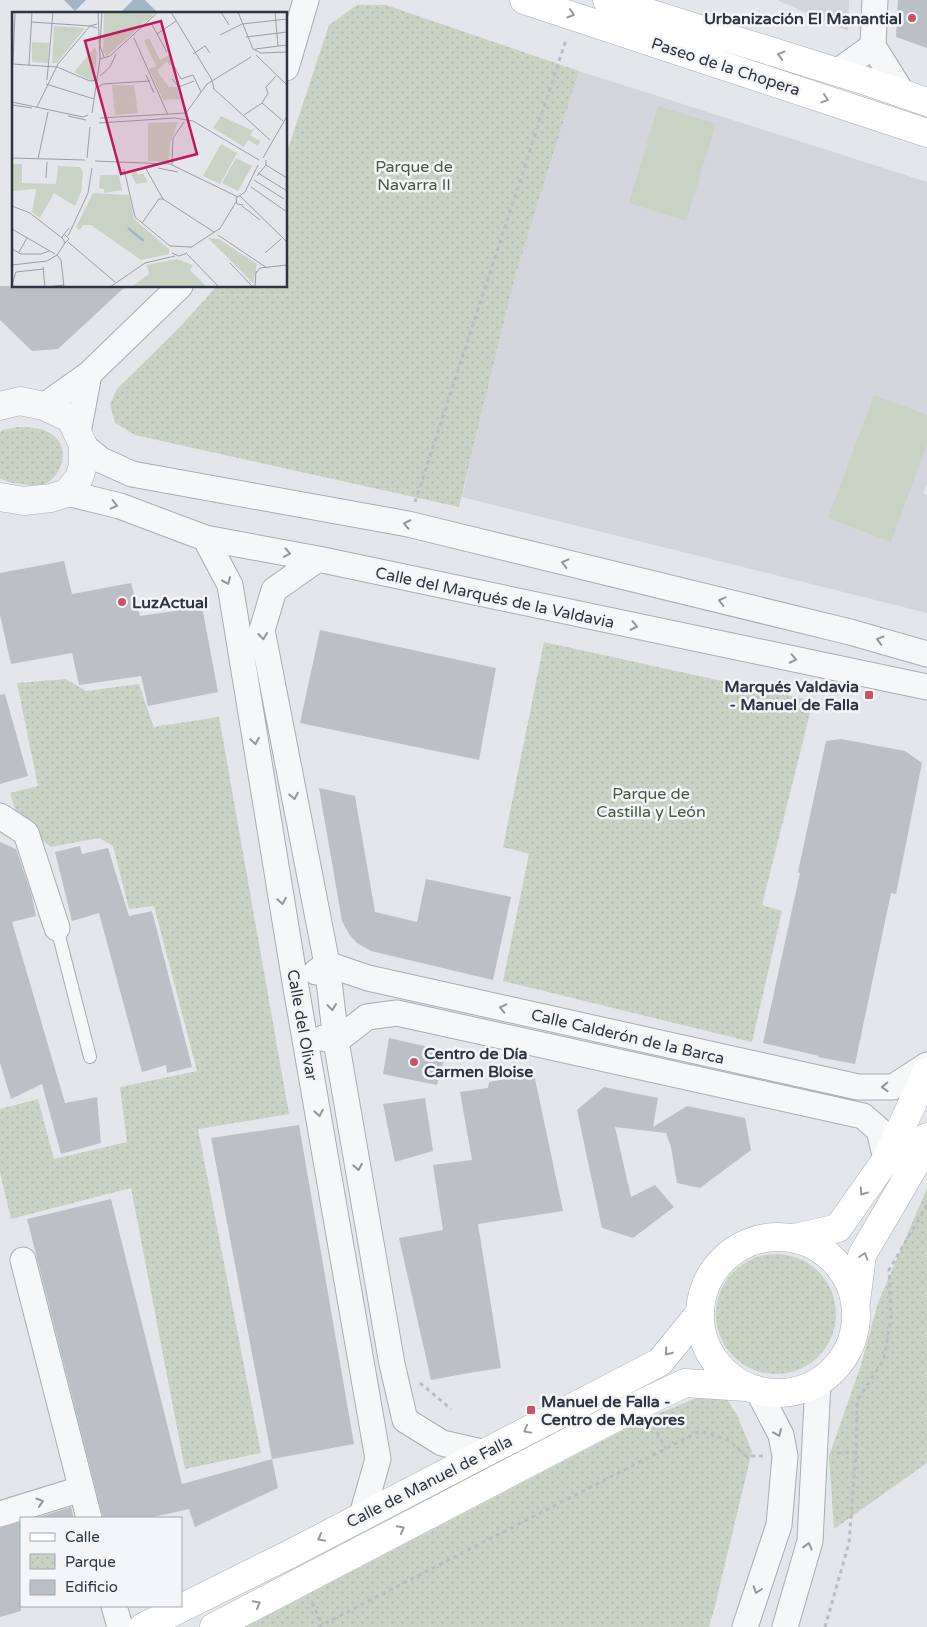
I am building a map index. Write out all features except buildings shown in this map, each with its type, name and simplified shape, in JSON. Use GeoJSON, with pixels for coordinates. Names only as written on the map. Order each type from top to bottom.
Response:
{"type":"FeatureCollection","features":[{"type":"Feature","properties":{"kind":"main road","name":"Paseo de la Chopera"},"geometry":{"type":"LineString","coordinates":[[524,0],[927,132]]}},
{"type":"Feature","properties":{"kind":"main road","name":"Paseo de la Chopera"},"geometry":{"type":"LineString","coordinates":[[621,2],[915,98]]}},
{"type":"Feature","properties":{"kind":"main road"},"geometry":{"type":"LineString","coordinates":[[925,1148],[862,1255],[855,1330],[845,1355],[818,1382],[805,1388],[778,1393],[751,1388],[714,1361],[704,1341],[699,1314],[702,1294],[713,1270],[726,1256],[749,1242],[768,1237],[795,1238],[838,1228],[886,1160],[927,1072]]}},
{"type":"Feature","properties":{"kind":"main road"},"geometry":{"type":"LineString","coordinates":[[795,1238],[811,1244],[833,1260],[847,1278],[856,1304]]}},
{"type":"Feature","properties":{"kind":"main road","name":"Calle de Manuel de Falla"},"geometry":{"type":"LineString","coordinates":[[143,1627],[288,1555],[660,1362],[699,1314]]}},
{"type":"Feature","properties":{"kind":"main road","name":"Calle de Manuel de Falla"},"geometry":{"type":"LineString","coordinates":[[214,1627],[641,1404],[685,1383],[751,1388]]}},
{"type":"Feature","properties":{"kind":"street"},"geometry":{"type":"LineString","coordinates":[[288,62],[306,0]]}},
{"type":"Feature","properties":{"kind":"street"},"geometry":{"type":"LineString","coordinates":[[299,28],[325,0]]}},
{"type":"Feature","properties":{"kind":"street"},"geometry":{"type":"LineString","coordinates":[[875,0],[873,46],[915,98]]}},
{"type":"Feature","properties":{"kind":"street"},"geometry":{"type":"LineString","coordinates":[[837,72],[873,46]]}},
{"type":"Feature","properties":{"kind":"street"},"geometry":{"type":"LineString","coordinates":[[44,406],[90,374],[178,288]]}},
{"type":"Feature","properties":{"kind":"street"},"geometry":{"type":"LineString","coordinates":[[0,497],[24,501],[51,498],[67,492],[79,478],[83,465],[81,439],[90,374]]}},
{"type":"Feature","properties":{"kind":"street"},"geometry":{"type":"LineString","coordinates":[[0,406],[20,401],[44,406],[71,419],[81,439],[101,460],[132,474],[408,524],[850,632],[927,654]]}},
{"type":"Feature","properties":{"kind":"street","name":"Calle del Marqués de la Valdavia"},"geometry":{"type":"LineString","coordinates":[[67,492],[120,506],[204,538],[318,559],[927,687]]}},
{"type":"Feature","properties":{"kind":"street","name":"Calle del Olivar"},"geometry":{"type":"LineString","coordinates":[[204,538],[230,586],[296,988],[306,1035],[378,1459],[362,1515]]}},
{"type":"Feature","properties":{"kind":"street","name":"Calle del Olivar"},"geometry":{"type":"LineString","coordinates":[[318,559],[274,590],[262,630],[327,964],[336,1041],[392,1364],[405,1420],[442,1443],[486,1453]]}},
{"type":"Feature","properties":{"kind":"street"},"geometry":{"type":"LineString","coordinates":[[0,816],[26,833],[57,928]]}},
{"type":"Feature","properties":{"kind":"street"},"geometry":{"type":"LineString","coordinates":[[296,988],[327,964]]}},
{"type":"Feature","properties":{"kind":"street","name":"Calle Calderón de la Barca"},"geometry":{"type":"LineString","coordinates":[[327,964],[368,978],[858,1087],[893,1087],[927,1065]]}},
{"type":"Feature","properties":{"kind":"street","name":"Calle Calderón de la Barca"},"geometry":{"type":"LineString","coordinates":[[336,1041],[367,1017],[397,1013],[863,1116],[879,1130],[886,1160]]}},
{"type":"Feature","properties":{"kind":"street"},"geometry":{"type":"LineString","coordinates":[[306,1035],[336,1041]]}},
{"type":"Feature","properties":{"kind":"street"},"geometry":{"type":"LineString","coordinates":[[23,1260],[89,1517]]}},
{"type":"Feature","properties":{"kind":"street"},"geometry":{"type":"LineString","coordinates":[[785,1627],[810,1541],[818,1382]]}},
{"type":"Feature","properties":{"kind":"street"},"geometry":{"type":"LineString","coordinates":[[745,1627],[779,1525],[785,1456],[781,1435],[751,1388]]}},
{"type":"Feature","properties":{"kind":"street"},"geometry":{"type":"LineString","coordinates":[[0,1514],[81,1489]]}},
{"type":"Feature","properties":{"kind":"street"},"geometry":{"type":"LineString","coordinates":[[114,1607],[120,1627]]}},
{"type":"Feature","properties":{"kind":"lane"},"geometry":{"type":"LineString","coordinates":[[57,928],[90,1057]]}},
{"type":"Feature","properties":{"kind":"path"},"geometry":{"type":"LineString","coordinates":[[408,524],[574,15]]}},
{"type":"Feature","properties":{"kind":"path"},"geometry":{"type":"LineString","coordinates":[[825,1627],[849,1543],[856,1452],[857,1402],[884,1359],[891,1317],[889,1270],[927,1205]]}},
{"type":"Feature","properties":{"kind":"path"},"geometry":{"type":"LineString","coordinates":[[651,1422],[666,1449]]}},
{"type":"Feature","properties":{"kind":"path"},"geometry":{"type":"LineString","coordinates":[[318,1627],[700,1431],[730,1441],[746,1456],[785,1456]]}},
{"type":"Feature","properties":{"kind":"path"},"geometry":{"type":"LineString","coordinates":[[814,1454],[856,1452]]}},
{"type":"Feature","properties":{"kind":"shaded area"},"geometry":{"type":"Polygon","coordinates":[[[777,0],[849,0],[848,31],[777,0]]]}},
{"type":"Feature","properties":{"kind":"shaded area"},"geometry":{"type":"Polygon","coordinates":[[[579,71],[927,182],[927,484],[923,493],[927,495],[927,613],[462,497],[515,277],[579,71]]]}},
{"type":"Feature","properties":{"kind":"green space","name":"Parque de Navarra II"},"geometry":{"type":"Polygon","coordinates":[[[357,5],[386,5],[579,71],[515,277],[459,507],[135,435],[115,423],[110,404],[117,389],[178,329],[215,288],[288,288],[288,149],[329,25],[357,5]]]}},
{"type":"Feature","properties":{"kind":"green space"},"geometry":{"type":"Polygon","coordinates":[[[658,106],[716,124],[686,221],[629,203],[658,106]]]}},
{"type":"Feature","properties":{"kind":"green space"},"geometry":{"type":"Polygon","coordinates":[[[874,395],[927,415],[927,445],[891,542],[828,518],[874,395]]]}},
{"type":"Feature","properties":{"kind":"green space"},"geometry":{"type":"Polygon","coordinates":[[[18,427],[34,428],[50,433],[58,440],[61,446],[63,454],[60,468],[51,480],[45,484],[38,486],[30,485],[6,481],[0,478],[0,432],[18,427]]]}},
{"type":"Feature","properties":{"kind":"green space","name":"Parque de Castilla y León"},"geometry":{"type":"Polygon","coordinates":[[[544,642],[813,701],[762,905],[782,911],[752,1042],[503,981],[529,854],[503,847],[544,642]]]}},
{"type":"Feature","properties":{"kind":"green space"},"geometry":{"type":"Polygon","coordinates":[[[66,679],[86,691],[139,684],[154,728],[219,717],[289,1114],[198,1129],[261,1453],[185,1469],[131,1188],[11,1219],[0,1173],[0,1109],[38,1099],[54,1159],[127,1142],[120,1087],[197,1071],[154,906],[129,909],[113,846],[99,838],[51,847],[20,824],[10,793],[38,786],[17,683],[66,679]]]}},
{"type":"Feature","properties":{"kind":"green space"},"geometry":{"type":"Polygon","coordinates":[[[927,1188],[927,1463],[834,1529],[829,1456],[861,1365],[878,1303],[927,1188]]]}},
{"type":"Feature","properties":{"kind":"green space"},"geometry":{"type":"Polygon","coordinates":[[[776,1254],[788,1255],[799,1259],[809,1264],[818,1272],[826,1281],[831,1291],[835,1302],[835,1326],[831,1337],[826,1347],[818,1356],[809,1364],[799,1369],[788,1373],[776,1374],[764,1373],[753,1369],[743,1364],[734,1356],[726,1347],[721,1337],[717,1326],[716,1314],[717,1302],[721,1291],[726,1281],[734,1272],[743,1264],[753,1259],[764,1255],[776,1254]]]}},
{"type":"Feature","properties":{"kind":"green space"},"geometry":{"type":"Polygon","coordinates":[[[720,1388],[737,1415],[752,1451],[709,1627],[246,1627],[641,1421],[720,1388]]]}},
{"type":"Feature","properties":{"kind":"water"},"geometry":{"type":"Polygon","coordinates":[[[64,0],[86,0],[75,11],[64,0]]]}},
{"type":"Feature","properties":{"kind":"water"},"geometry":{"type":"Polygon","coordinates":[[[133,0],[145,0],[157,12],[121,12],[133,0]]]}},
{"type":"Feature","properties":{"kind":"place","name":"Urbanización El Manantial"},"geometry":{"type":"Point","coordinates":[912,18]}},
{"type":"Feature","properties":{"kind":"place","name":"LuzActual"},"geometry":{"type":"Point","coordinates":[122,602]}},
{"type":"Feature","properties":{"kind":"place","name":"Marqués Valdavia - Manuel de Falla"},"geometry":{"type":"Point","coordinates":[869,695]}},
{"type":"Feature","properties":{"kind":"place","name":"Centro de Día Carmen Bloise"},"geometry":{"type":"Point","coordinates":[414,1062]}},
{"type":"Feature","properties":{"kind":"place","name":"Manuel de Falla - Centro de Mayores"},"geometry":{"type":"Point","coordinates":[531,1410]}}]}
